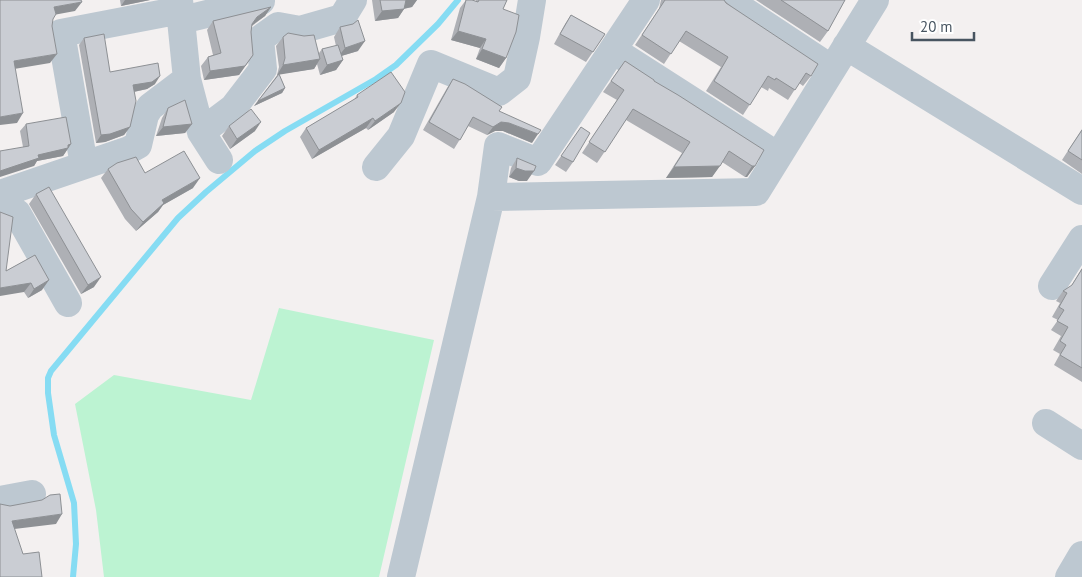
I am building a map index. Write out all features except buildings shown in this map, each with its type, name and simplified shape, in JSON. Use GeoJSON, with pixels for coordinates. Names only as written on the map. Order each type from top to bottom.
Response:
{"type":"FeatureCollection","features":[{"type":"Feature","properties":{"kind":"street"},"geometry":{"type":"LineString","coordinates":[[201,132],[232,108],[263,69],[260,39],[278,26],[300,30],[342,18],[354,0]]}},
{"type":"Feature","properties":{"kind":"street"},"geometry":{"type":"LineString","coordinates":[[376,167],[401,136],[431,64],[499,92],[517,78],[532,0]]}},
{"type":"Feature","properties":{"kind":"street"},"geometry":{"type":"LineString","coordinates":[[401,577],[491,197],[498,146],[538,162],[646,0]]}},
{"type":"Feature","properties":{"kind":"street"},"geometry":{"type":"LineString","coordinates":[[728,0],[832,69]]}},
{"type":"Feature","properties":{"kind":"street"},"geometry":{"type":"LineString","coordinates":[[491,197],[756,192],[875,0]]}},
{"type":"Feature","properties":{"kind":"street"},"geometry":{"type":"LineString","coordinates":[[84,166],[61,33],[180,10],[261,1]]}},
{"type":"Feature","properties":{"kind":"street"},"geometry":{"type":"LineString","coordinates":[[180,10],[187,79],[201,132],[219,160]]}},
{"type":"Feature","properties":{"kind":"street"},"geometry":{"type":"LineString","coordinates":[[846,46],[1082,191]]}},
{"type":"Feature","properties":{"kind":"street"},"geometry":{"type":"LineString","coordinates":[[613,50],[778,156]]}},
{"type":"Feature","properties":{"kind":"street"},"geometry":{"type":"LineString","coordinates":[[0,194],[84,166],[138,145],[145,115],[150,107],[187,79]]}},
{"type":"Feature","properties":{"kind":"street"},"geometry":{"type":"LineString","coordinates":[[0,208],[18,213],[68,303]]}},
{"type":"Feature","properties":{"kind":"street"},"geometry":{"type":"LineString","coordinates":[[1052,286],[1082,239]]}},
{"type":"Feature","properties":{"kind":"street"},"geometry":{"type":"LineString","coordinates":[[1046,423],[1079,436]]}},
{"type":"Feature","properties":{"kind":"street"},"geometry":{"type":"LineString","coordinates":[[0,500],[32,494]]}},
{"type":"Feature","properties":{"kind":"street"},"geometry":{"type":"LineString","coordinates":[[1068,577],[1082,555]]}},
{"type":"Feature","properties":{"kind":"green space"},"geometry":{"type":"Polygon","coordinates":[[[279,308],[434,340],[379,577],[104,577],[96,510],[75,404],[114,375],[251,400],[279,308]]]}},
{"type":"Feature","properties":{"kind":"waterway"},"geometry":{"type":"LineString","coordinates":[[73,577],[76,544],[74,503],[54,435],[48,393],[48,378],[51,371],[178,218],[206,192],[255,151],[285,131],[376,79],[396,65],[438,24],[458,0]]}}]}
